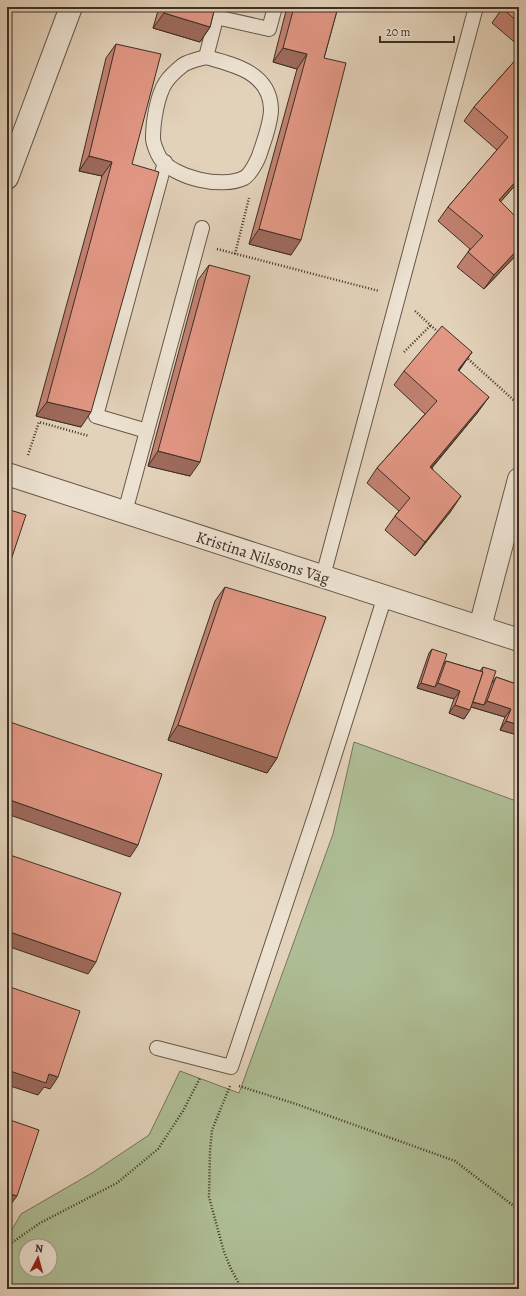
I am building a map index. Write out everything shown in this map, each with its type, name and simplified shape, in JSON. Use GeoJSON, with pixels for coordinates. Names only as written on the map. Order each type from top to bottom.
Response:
{"type":"FeatureCollection","features":[{"type":"Feature","properties":{"kind":"street"},"geometry":{"type":"LineString","coordinates":[[7,178],[71,7]]}},
{"type":"Feature","properties":{"kind":"street","name":"Kristina Nilssons Väg"},"geometry":{"type":"LineString","coordinates":[[13,476],[519,640]]}},
{"type":"Feature","properties":{"kind":"street"},"geometry":{"type":"LineString","coordinates":[[480,627],[514,516],[519,479]]}},
{"type":"Feature","properties":{"kind":"lane"},"geometry":{"type":"LineString","coordinates":[[206,57],[217,12],[269,29],[275,7]]}},
{"type":"Feature","properties":{"kind":"lane"},"geometry":{"type":"LineString","coordinates":[[323,576],[476,7]]}},
{"type":"Feature","properties":{"kind":"lane"},"geometry":{"type":"LineString","coordinates":[[206,57],[229,63],[245,70],[264,85],[269,97],[271,110],[265,137],[258,160],[245,178],[227,182],[203,181],[176,171],[160,158],[153,139],[159,98],[166,82],[184,64],[206,57]]}},
{"type":"Feature","properties":{"kind":"lane"},"geometry":{"type":"LineString","coordinates":[[147,430],[96,416],[165,162]]}},
{"type":"Feature","properties":{"kind":"lane"},"geometry":{"type":"LineString","coordinates":[[125,512],[202,228]]}},
{"type":"Feature","properties":{"kind":"lane"},"geometry":{"type":"LineString","coordinates":[[157,1048],[231,1067],[317,810],[385,596]]}},
{"type":"Feature","properties":{"kind":"path"},"geometry":{"type":"LineString","coordinates":[[235,254],[249,196]]}},
{"type":"Feature","properties":{"kind":"path"},"geometry":{"type":"LineString","coordinates":[[197,244],[398,296],[442,336]]}},
{"type":"Feature","properties":{"kind":"path"},"geometry":{"type":"LineString","coordinates":[[466,357],[519,404]]}},
{"type":"Feature","properties":{"kind":"path"},"geometry":{"type":"LineString","coordinates":[[13,476],[40,422],[89,436],[96,416]]}},
{"type":"Feature","properties":{"kind":"path"},"geometry":{"type":"LineString","coordinates":[[7,1246],[40,1223],[117,1183],[158,1149],[183,1111],[202,1074]]}},
{"type":"Feature","properties":{"kind":"path"},"geometry":{"type":"LineString","coordinates":[[231,1084],[212,1130],[209,1197],[224,1252],[242,1289]]}},
{"type":"Feature","properties":{"kind":"path"},"geometry":{"type":"LineString","coordinates":[[238,1086],[296,1104],[455,1161],[519,1210]]}},
{"type":"Feature","properties":{"kind":"green space"},"geometry":{"type":"Polygon","coordinates":[[[354,742],[519,802],[519,1289],[7,1289],[7,1238],[21,1214],[92,1173],[149,1135],[180,1071],[239,1093],[333,834],[354,742]]]}},
{"type":"Feature","properties":{"kind":"building"},"geometry":{"type":"Polygon","coordinates":[[[7,7],[12,7],[7,24],[7,7]]]}},
{"type":"Feature","properties":{"kind":"building"},"geometry":{"type":"Polygon","coordinates":[[[165,7],[215,7],[210,27],[164,13],[165,7]]]}},
{"type":"Feature","properties":{"kind":"building"},"geometry":{"type":"Polygon","coordinates":[[[294,7],[338,7],[324,58],[346,63],[301,240],[259,229],[307,54],[283,48],[294,7]]]}},
{"type":"Feature","properties":{"kind":"building"},"geometry":{"type":"Polygon","coordinates":[[[519,7],[519,23],[502,8],[519,7]]]}},
{"type":"Feature","properties":{"kind":"building"},"geometry":{"type":"Polygon","coordinates":[[[116,44],[161,54],[132,164],[159,172],[91,412],[47,402],[112,162],[89,156],[116,44]]]}},
{"type":"Feature","properties":{"kind":"building"},"geometry":{"type":"Polygon","coordinates":[[[519,56],[519,178],[499,200],[519,220],[519,248],[494,275],[468,252],[483,236],[448,207],[508,137],[474,107],[519,56]]]}},
{"type":"Feature","properties":{"kind":"building"},"geometry":{"type":"Polygon","coordinates":[[[209,265],[250,276],[200,462],[158,451],[209,265]]]}},
{"type":"Feature","properties":{"kind":"building"},"geometry":{"type":"Polygon","coordinates":[[[442,326],[472,352],[458,370],[489,397],[430,467],[461,496],[425,542],[395,516],[410,498],[377,468],[437,401],[404,371],[442,326]]]}},
{"type":"Feature","properties":{"kind":"building"},"geometry":{"type":"Polygon","coordinates":[[[7,509],[26,515],[7,572],[7,509]]]}},
{"type":"Feature","properties":{"kind":"building"},"geometry":{"type":"Polygon","coordinates":[[[225,587],[326,617],[277,758],[178,725],[225,587]]]}},
{"type":"Feature","properties":{"kind":"building"},"geometry":{"type":"Polygon","coordinates":[[[432,649],[447,654],[435,687],[421,683],[432,649]]]}},
{"type":"Feature","properties":{"kind":"building"},"geometry":{"type":"Polygon","coordinates":[[[446,661],[483,672],[470,710],[455,705],[460,691],[438,683],[446,661]]]}},
{"type":"Feature","properties":{"kind":"building"},"geometry":{"type":"Polygon","coordinates":[[[483,667],[496,671],[484,705],[473,702],[483,672],[483,667]]]}},
{"type":"Feature","properties":{"kind":"building"},"geometry":{"type":"Polygon","coordinates":[[[496,677],[519,685],[519,725],[506,721],[511,709],[487,701],[496,677]]]}},
{"type":"Feature","properties":{"kind":"building"},"geometry":{"type":"Polygon","coordinates":[[[7,721],[162,774],[138,845],[7,799],[7,721]]]}},
{"type":"Feature","properties":{"kind":"building"},"geometry":{"type":"Polygon","coordinates":[[[7,854],[121,893],[96,962],[7,931],[7,854]]]}},
{"type":"Feature","properties":{"kind":"building"},"geometry":{"type":"Polygon","coordinates":[[[7,986],[80,1011],[58,1077],[49,1074],[46,1083],[7,1070],[7,986]]]}},
{"type":"Feature","properties":{"kind":"building"},"geometry":{"type":"Polygon","coordinates":[[[7,1119],[39,1130],[17,1196],[7,1193],[7,1119]]]}}]}
